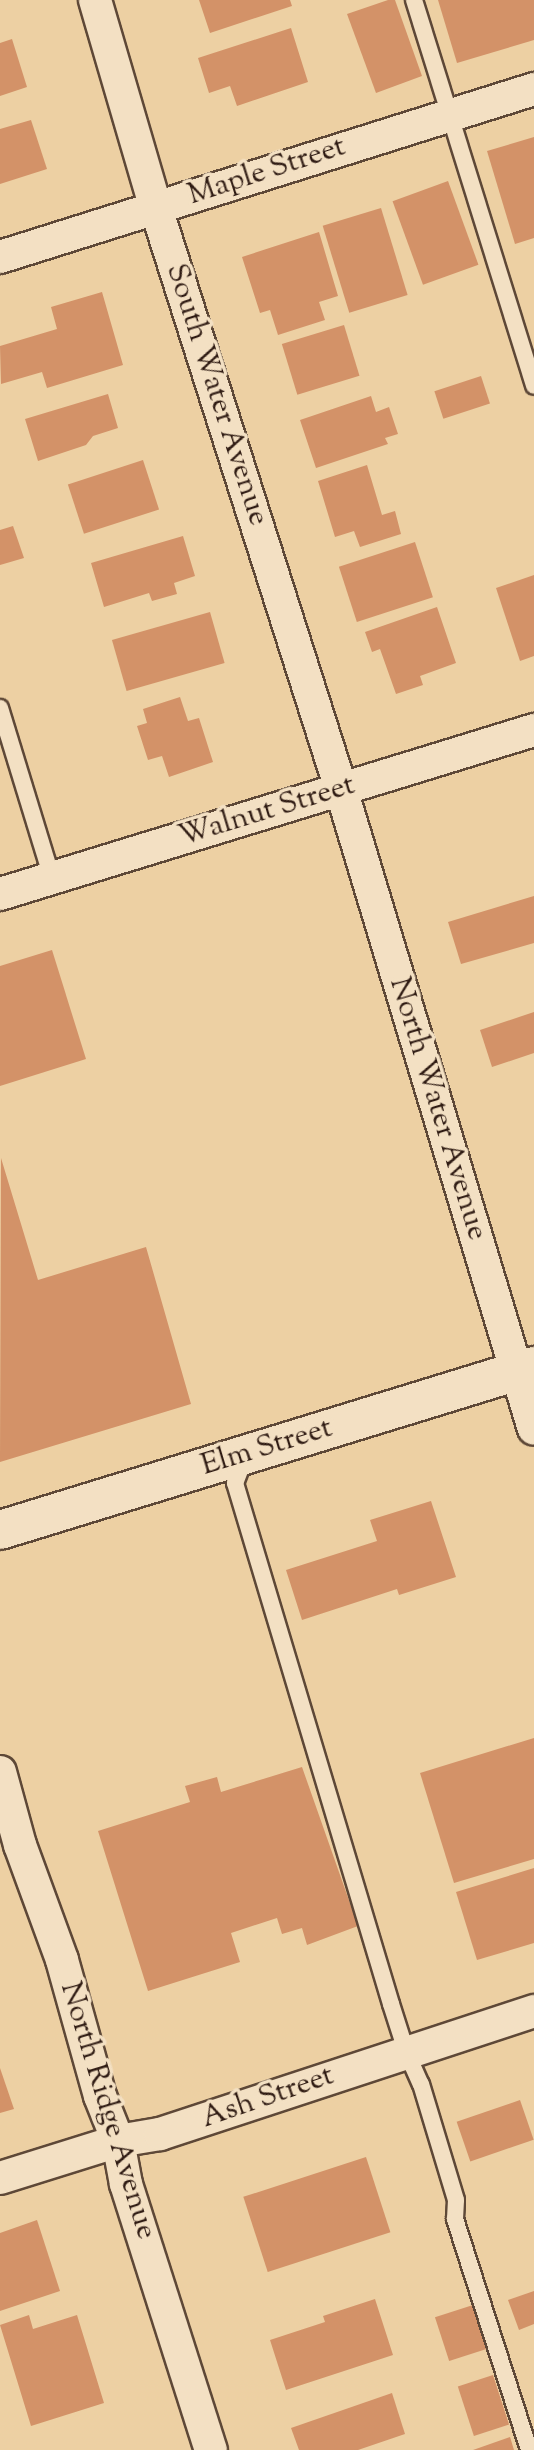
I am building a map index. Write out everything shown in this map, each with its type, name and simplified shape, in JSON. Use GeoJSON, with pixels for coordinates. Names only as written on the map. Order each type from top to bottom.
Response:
{"type":"FeatureCollection","features":[{"type":"Feature","properties":{"kind":"street","name":"South Water Avenue"},"geometry":{"type":"LineString","coordinates":[[95,0],[156,208],[341,789]]}},
{"type":"Feature","properties":{"kind":"street","name":"Maple Street"},"geometry":{"type":"LineString","coordinates":[[0,257],[449,113],[534,89]]}},
{"type":"Feature","properties":{"kind":"street","name":"Walnut Street"},"geometry":{"type":"LineString","coordinates":[[0,894],[534,730]]}},
{"type":"Feature","properties":{"kind":"street","name":"North Water Avenue"},"geometry":{"type":"LineString","coordinates":[[341,789],[525,1369],[534,1429]]}},
{"type":"Feature","properties":{"kind":"street","name":"Elm Street"},"geometry":{"type":"LineString","coordinates":[[0,1530],[525,1369]]}},
{"type":"Feature","properties":{"kind":"street","name":"North Ridge Avenue"},"geometry":{"type":"LineString","coordinates":[[0,1772],[20,1845],[62,1960],[100,2096],[118,2141],[126,2184],[211,2450]]}},
{"type":"Feature","properties":{"kind":"street","name":"Ash Street"},"geometry":{"type":"LineString","coordinates":[[0,2178],[118,2141],[160,2134],[534,2011]]}},
{"type":"Feature","properties":{"kind":"lane"},"geometry":{"type":"LineString","coordinates":[[415,0],[534,386]]}},
{"type":"Feature","properties":{"kind":"lane"},"geometry":{"type":"LineString","coordinates":[[0,708],[52,878]]}},
{"type":"Feature","properties":{"kind":"lane"},"geometry":{"type":"LineString","coordinates":[[247,1454],[234,1483],[406,2051],[421,2084],[456,2200],[455,2219],[529,2450]]}},
{"type":"Feature","properties":{"kind":"building"},"geometry":{"type":"Polygon","coordinates":[[[199,0],[290,0],[292,6],[210,33],[199,0]]]}},
{"type":"Feature","properties":{"kind":"building"},"geometry":{"type":"Polygon","coordinates":[[[395,0],[422,76],[376,93],[347,14],[395,0]]]}},
{"type":"Feature","properties":{"kind":"building"},"geometry":{"type":"Polygon","coordinates":[[[438,0],[534,0],[534,40],[457,63],[438,0]]]}},
{"type":"Feature","properties":{"kind":"building"},"geometry":{"type":"Polygon","coordinates":[[[291,28],[308,82],[237,106],[230,86],[209,93],[198,58],[291,28]]]}},
{"type":"Feature","properties":{"kind":"building"},"geometry":{"type":"Polygon","coordinates":[[[12,39],[27,87],[0,96],[0,43],[12,39]]]}},
{"type":"Feature","properties":{"kind":"building"},"geometry":{"type":"Polygon","coordinates":[[[31,120],[47,169],[0,184],[0,129],[31,120]]]}},
{"type":"Feature","properties":{"kind":"building"},"geometry":{"type":"Polygon","coordinates":[[[534,137],[534,238],[515,244],[487,151],[534,137]]]}},
{"type":"Feature","properties":{"kind":"building"},"geometry":{"type":"Polygon","coordinates":[[[448,181],[478,265],[423,285],[393,201],[448,181]]]}},
{"type":"Feature","properties":{"kind":"building"},"geometry":{"type":"Polygon","coordinates":[[[381,208],[408,295],[349,313],[323,226],[381,208]]]}},
{"type":"Feature","properties":{"kind":"building"},"geometry":{"type":"Polygon","coordinates":[[[319,232],[338,296],[319,302],[325,320],[278,335],[270,310],[260,313],[242,257],[319,232]]]}},
{"type":"Feature","properties":{"kind":"building"},"geometry":{"type":"Polygon","coordinates":[[[102,292],[123,365],[47,388],[42,372],[1,384],[0,346],[57,329],[51,307],[102,292]]]}},
{"type":"Feature","properties":{"kind":"building"},"geometry":{"type":"Polygon","coordinates":[[[344,325],[359,376],[297,395],[282,344],[344,325]]]}},
{"type":"Feature","properties":{"kind":"building"},"geometry":{"type":"Polygon","coordinates":[[[481,376],[490,404],[443,419],[434,391],[481,376]]]}},
{"type":"Feature","properties":{"kind":"building"},"geometry":{"type":"Polygon","coordinates":[[[108,394],[118,428],[93,436],[86,445],[38,461],[25,419],[108,394]]]}},
{"type":"Feature","properties":{"kind":"building"},"geometry":{"type":"Polygon","coordinates":[[[371,396],[376,412],[389,407],[398,434],[385,438],[388,444],[316,468],[300,420],[371,396]]]}},
{"type":"Feature","properties":{"kind":"building"},"geometry":{"type":"Polygon","coordinates":[[[143,460],[159,509],[84,534],[68,484],[143,460]]]}},
{"type":"Feature","properties":{"kind":"building"},"geometry":{"type":"Polygon","coordinates":[[[367,465],[382,515],[395,511],[401,534],[360,547],[354,531],[335,537],[318,481],[367,465]]]}},
{"type":"Feature","properties":{"kind":"building"},"geometry":{"type":"Polygon","coordinates":[[[13,526],[24,558],[0,565],[0,530],[13,526]]]}},
{"type":"Feature","properties":{"kind":"building"},"geometry":{"type":"Polygon","coordinates":[[[183,536],[195,576],[174,583],[177,594],[152,601],[149,593],[104,607],[91,563],[183,536]]]}},
{"type":"Feature","properties":{"kind":"building"},"geometry":{"type":"Polygon","coordinates":[[[415,542],[433,597],[357,622],[339,567],[415,542]]]}},
{"type":"Feature","properties":{"kind":"building"},"geometry":{"type":"Polygon","coordinates":[[[534,575],[534,656],[520,661],[496,588],[534,575]]]}},
{"type":"Feature","properties":{"kind":"building"},"geometry":{"type":"Polygon","coordinates":[[[437,607],[456,663],[420,676],[423,685],[396,694],[380,649],[372,652],[365,632],[437,607]]]}},
{"type":"Feature","properties":{"kind":"building"},"geometry":{"type":"Polygon","coordinates":[[[210,612],[225,663],[127,691],[112,640],[210,612]]]}},
{"type":"Feature","properties":{"kind":"building"},"geometry":{"type":"Polygon","coordinates":[[[180,697],[188,721],[199,718],[213,762],[169,777],[162,756],[148,760],[137,726],[147,723],[143,709],[180,697]]]}},
{"type":"Feature","properties":{"kind":"building"},"geometry":{"type":"Polygon","coordinates":[[[534,896],[534,943],[461,964],[448,922],[534,896]]]}},
{"type":"Feature","properties":{"kind":"building"},"geometry":{"type":"Polygon","coordinates":[[[52,950],[86,1059],[0,1086],[0,966],[52,950]]]}},
{"type":"Feature","properties":{"kind":"building"},"geometry":{"type":"Polygon","coordinates":[[[534,1012],[534,1053],[492,1067],[480,1030],[534,1012]]]}},
{"type":"Feature","properties":{"kind":"building"},"geometry":{"type":"Polygon","coordinates":[[[1,1158],[38,1280],[146,1247],[191,1404],[0,1462],[1,1158]]]}},
{"type":"Feature","properties":{"kind":"building"},"geometry":{"type":"Polygon","coordinates":[[[431,1501],[456,1577],[399,1595],[397,1589],[302,1620],[286,1570],[377,1541],[370,1520],[431,1501]]]}},
{"type":"Feature","properties":{"kind":"building"},"geometry":{"type":"Polygon","coordinates":[[[534,1738],[534,1859],[454,1883],[420,1773],[534,1738]]]}},
{"type":"Feature","properties":{"kind":"building"},"geometry":{"type":"Polygon","coordinates":[[[302,1767],[358,1926],[307,1945],[302,1928],[282,1934],[277,1918],[231,1933],[240,1962],[148,1991],[98,1831],[190,1802],[185,1786],[217,1777],[221,1792],[302,1767]]]}},
{"type":"Feature","properties":{"kind":"building"},"geometry":{"type":"Polygon","coordinates":[[[534,1868],[534,1943],[477,1960],[456,1892],[534,1868]]]}},
{"type":"Feature","properties":{"kind":"building"},"geometry":{"type":"Polygon","coordinates":[[[0,2068],[14,2109],[0,2113],[0,2068]]]}},
{"type":"Feature","properties":{"kind":"building"},"geometry":{"type":"Polygon","coordinates":[[[520,2100],[534,2140],[470,2162],[457,2122],[520,2100]]]}},
{"type":"Feature","properties":{"kind":"building"},"geometry":{"type":"Polygon","coordinates":[[[366,2157],[390,2232],[268,2272],[243,2197],[366,2157]]]}},
{"type":"Feature","properties":{"kind":"building"},"geometry":{"type":"Polygon","coordinates":[[[37,2220],[60,2291],[0,2311],[0,2233],[37,2220]]]}},
{"type":"Feature","properties":{"kind":"building"},"geometry":{"type":"Polygon","coordinates":[[[534,2291],[534,2324],[519,2330],[508,2300],[534,2291]]]}},
{"type":"Feature","properties":{"kind":"building"},"geometry":{"type":"Polygon","coordinates":[[[375,2299],[393,2355],[286,2390],[270,2340],[325,2322],[323,2316],[375,2299]]]}},
{"type":"Feature","properties":{"kind":"building"},"geometry":{"type":"Polygon","coordinates":[[[473,2305],[487,2349],[449,2361],[435,2317],[473,2305]]]}},
{"type":"Feature","properties":{"kind":"building"},"geometry":{"type":"Polygon","coordinates":[[[29,2315],[33,2329],[77,2315],[104,2403],[31,2426],[0,2325],[29,2315]]]}},
{"type":"Feature","properties":{"kind":"building"},"geometry":{"type":"Polygon","coordinates":[[[493,2375],[509,2424],[474,2436],[458,2386],[493,2375]]]}},
{"type":"Feature","properties":{"kind":"building"},"geometry":{"type":"Polygon","coordinates":[[[392,2393],[405,2434],[358,2450],[299,2450],[291,2428],[392,2393]]]}},
{"type":"Feature","properties":{"kind":"building"},"geometry":{"type":"Polygon","coordinates":[[[510,2437],[514,2450],[473,2450],[510,2437]]]}}]}
